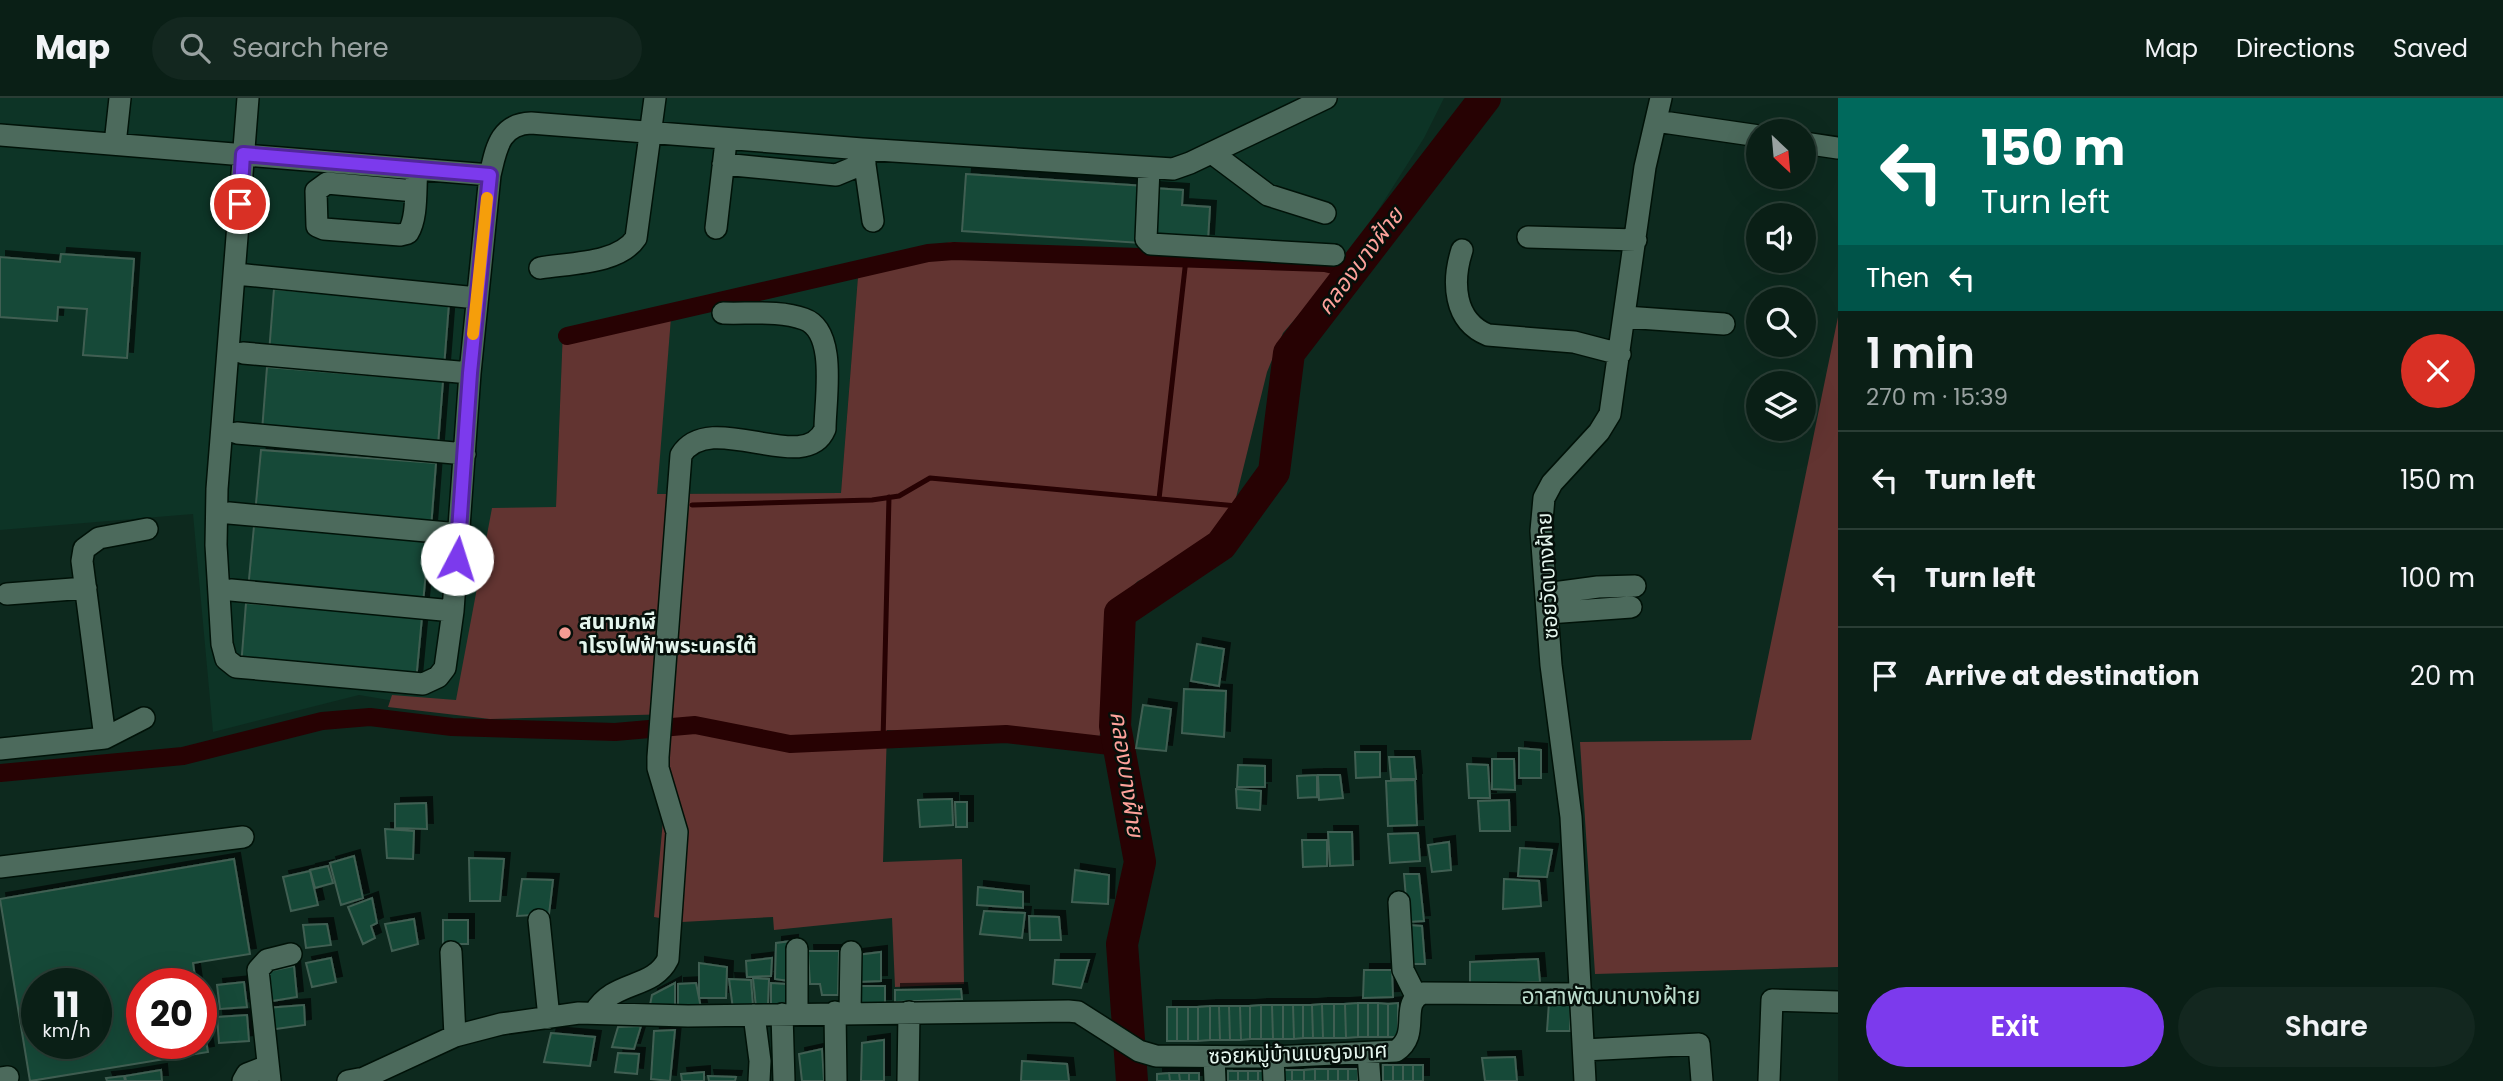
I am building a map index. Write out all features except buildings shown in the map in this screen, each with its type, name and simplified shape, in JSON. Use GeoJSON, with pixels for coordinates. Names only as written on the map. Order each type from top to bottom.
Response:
{"type":"FeatureCollection","features":[{"type":"Feature","properties":{"kind":"street"},"geometry":{"type":"LineString","coordinates":[[115,144],[120,98]]}},
{"type":"Feature","properties":{"kind":"street"},"geometry":{"type":"LineString","coordinates":[[248,98],[235,301],[217,489],[216,545],[226,659],[236,667],[423,684],[438,677],[445,668],[453,611],[470,373],[490,175],[498,141],[507,130],[520,123],[726,137],[864,156],[1172,169],[1212,153],[1326,98]]}},
{"type":"Feature","properties":{"kind":"street"},"geometry":{"type":"LineString","coordinates":[[540,268],[616,254],[630,247],[636,238],[652,132],[654,98]]}},
{"type":"Feature","properties":{"kind":"street","name":"ซอยวัดบางฝ้าย"},"geometry":{"type":"LineString","coordinates":[[1585,1081],[1571,817],[1551,665],[1541,531],[1544,498],[1552,483],[1600,432],[1610,415],[1645,167],[1661,98]]}},
{"type":"Feature","properties":{"kind":"street"},"geometry":{"type":"LineString","coordinates":[[1656,121],[1746,134]]}},
{"type":"Feature","properties":{"kind":"street"},"geometry":{"type":"LineString","coordinates":[[0,135],[490,175]]}},
{"type":"Feature","properties":{"kind":"street"},"geometry":{"type":"LineString","coordinates":[[716,228],[726,137]]}},
{"type":"Feature","properties":{"kind":"street"},"geometry":{"type":"LineString","coordinates":[[1816,145],[1838,148]]}},
{"type":"Feature","properties":{"kind":"street"},"geometry":{"type":"LineString","coordinates":[[1212,153],[1268,195],[1325,213]]}},
{"type":"Feature","properties":{"kind":"street"},"geometry":{"type":"LineString","coordinates":[[723,164],[836,175],[864,156]]}},
{"type":"Feature","properties":{"kind":"street"},"geometry":{"type":"LineString","coordinates":[[864,156],[873,221]]}},
{"type":"Feature","properties":{"kind":"street"},"geometry":{"type":"LineString","coordinates":[[1149,168],[1146,239],[1151,244],[1334,255]]}},
{"type":"Feature","properties":{"kind":"street"},"geometry":{"type":"LineString","coordinates":[[415,191],[327,183],[316,191],[314,220],[317,226],[324,229],[400,235],[408,233],[412,226],[417,169]]}},
{"type":"Feature","properties":{"kind":"street"},"geometry":{"type":"LineString","coordinates":[[1528,237],[1636,240]]}},
{"type":"Feature","properties":{"kind":"street"},"geometry":{"type":"LineString","coordinates":[[1462,250],[1455,272],[1458,303],[1477,331],[1488,335],[1574,341],[1620,354]]}},
{"type":"Feature","properties":{"kind":"street"},"geometry":{"type":"LineString","coordinates":[[246,275],[477,298]]}},
{"type":"Feature","properties":{"kind":"street"},"geometry":{"type":"LineString","coordinates":[[594,1013],[602,1000],[662,971],[668,959],[677,832],[658,768],[681,455],[688,444],[697,439],[812,445],[820,439],[825,429],[827,352],[824,338],[816,327],[807,319],[790,315],[723,313]]}},
{"type":"Feature","properties":{"kind":"street"},"geometry":{"type":"LineString","coordinates":[[1625,317],[1724,324]]}},
{"type":"Feature","properties":{"kind":"street"},"geometry":{"type":"LineString","coordinates":[[243,353],[470,373]]}},
{"type":"Feature","properties":{"kind":"street"},"geometry":{"type":"LineString","coordinates":[[237,433],[465,454]]}},
{"type":"Feature","properties":{"kind":"street"},"geometry":{"type":"LineString","coordinates":[[229,513],[459,534]]}},
{"type":"Feature","properties":{"kind":"street"},"geometry":{"type":"LineString","coordinates":[[105,738],[82,561],[84,549],[99,538],[147,529]]}},
{"type":"Feature","properties":{"kind":"street"},"geometry":{"type":"LineString","coordinates":[[7,594],[86,588]]}},
{"type":"Feature","properties":{"kind":"street"},"geometry":{"type":"LineString","coordinates":[[231,590],[453,611]]}},
{"type":"Feature","properties":{"kind":"street"},"geometry":{"type":"LineString","coordinates":[[1547,604],[1633,596]]}},
{"type":"Feature","properties":{"kind":"street"},"geometry":{"type":"LineString","coordinates":[[0,749],[105,738],[144,718]]}},
{"type":"Feature","properties":{"kind":"street"},"geometry":{"type":"LineString","coordinates":[[0,867],[243,837]]}},
{"type":"Feature","properties":{"kind":"street"},"geometry":{"type":"LineString","coordinates":[[1399,902],[1403,970],[1416,996],[1440,992],[1582,994]]}},
{"type":"Feature","properties":{"kind":"street"},"geometry":{"type":"LineString","coordinates":[[539,920],[549,1017]]}},
{"type":"Feature","properties":{"kind":"street"},"geometry":{"type":"LineString","coordinates":[[784,1081],[797,949]]}},
{"type":"Feature","properties":{"kind":"street"},"geometry":{"type":"LineString","coordinates":[[451,952],[455,1036]]}},
{"type":"Feature","properties":{"kind":"street"},"geometry":{"type":"LineString","coordinates":[[836,1081],[850,952]]}},
{"type":"Feature","properties":{"kind":"street"},"geometry":{"type":"LineString","coordinates":[[243,1081],[247,1074],[269,1073],[258,970],[267,960],[291,954]]}},
{"type":"Feature","properties":{"kind":"street","name":"ซอยหมู่บ้านเบญจมาศ"},"geometry":{"type":"LineString","coordinates":[[909,1012],[1079,1012],[1139,1051],[1173,1058],[1273,1057],[1396,1051],[1406,1044],[1411,1004],[1416,996]]}},
{"type":"Feature","properties":{"kind":"street"},"geometry":{"type":"LineString","coordinates":[[1769,1081],[1772,1000],[1838,1002]]}},
{"type":"Feature","properties":{"kind":"street"},"geometry":{"type":"LineString","coordinates":[[359,1080],[455,1036],[501,1024],[549,1017],[594,1013],[754,1015],[909,1012],[908,1081]]}},
{"type":"Feature","properties":{"kind":"street"},"geometry":{"type":"LineString","coordinates":[[754,1015],[760,1061],[759,1081]]}},
{"type":"Feature","properties":{"kind":"street"},"geometry":{"type":"LineString","coordinates":[[1584,1050],[1699,1044],[1702,1081]]}},
{"type":"Feature","properties":{"kind":"street"},"geometry":{"type":"LineString","coordinates":[[1368,1053],[1370,1081]]}},
{"type":"Feature","properties":{"kind":"street"},"geometry":{"type":"LineString","coordinates":[[1214,1057],[1215,1081]]}},
{"type":"Feature","properties":{"kind":"street"},"geometry":{"type":"LineString","coordinates":[[1273,1057],[1274,1081]]}},
{"type":"Feature","properties":{"kind":"shaded area"},"geometry":{"type":"Polygon","coordinates":[[[0,98],[1444,98],[1424,138],[1347,259],[951,242],[859,264],[841,493],[656,494],[672,305],[563,329],[556,507],[454,711],[359,695],[213,732],[193,514],[0,530],[0,98]]]}},
{"type":"Feature","properties":{"kind":"shaded area"},"geometry":{"type":"Polygon","coordinates":[[[951,242],[1347,259],[1283,333],[1267,372],[1230,522],[1197,552],[1138,581],[1114,603],[1099,742],[887,730],[883,862],[962,859],[964,984],[895,987],[892,918],[774,930],[773,917],[682,922],[654,917],[673,714],[490,719],[388,707],[392,695],[456,700],[492,508],[556,507],[563,329],[672,305],[657,494],[841,493],[859,264],[951,242]]]}},
{"type":"Feature","properties":{"kind":"shaded area"},"geometry":{"type":"Polygon","coordinates":[[[1838,317],[1838,967],[1595,974],[1580,742],[1751,740],[1812,441],[1816,441],[1816,424],[1838,317]]]}},
{"type":"Feature","properties":{"kind":"waterway","name":"คลองบางฝ้าย"},"geometry":{"type":"LineString","coordinates":[[1132,1081],[1122,944],[1140,862],[1115,726],[1120,613],[1221,545],[1274,472],[1289,353],[1485,98]]}},
{"type":"Feature","properties":{"kind":"waterway"},"geometry":{"type":"LineString","coordinates":[[567,336],[928,253],[954,251],[1325,263],[1355,270]]}},
{"type":"Feature","properties":{"kind":"waterway"},"geometry":{"type":"LineString","coordinates":[[1159,499],[1186,259]]}},
{"type":"Feature","properties":{"kind":"waterway"},"geometry":{"type":"LineString","coordinates":[[692,505],[872,500],[899,496],[930,478],[1248,507]]}},
{"type":"Feature","properties":{"kind":"waterway"},"geometry":{"type":"LineString","coordinates":[[883,741],[889,497]]}},
{"type":"Feature","properties":{"kind":"waterway"},"geometry":{"type":"LineString","coordinates":[[0,773],[183,756],[322,721],[370,717],[452,727],[615,732],[695,725],[790,744],[1006,734],[1119,747]]}},
{"type":"Feature","properties":{"kind":"slow traffic"},"geometry":{"type":"LineString","coordinates":[[473,334],[487,198]]}},
{"type":"Feature","properties":{"kind":"place","name":"สนามกฬี าโรงไฟฟ้าพระนครใต้"},"geometry":{"type":"Point","coordinates":[565,633]}},
{"type":"Feature","properties":{"kind":"district","name":"อาสาพัฒนาบางฝ้าย"},"geometry":{"type":"Point","coordinates":[1611,996]}},
{"type":"Feature","properties":{"kind":"route"},"geometry":{"type":"LineString","coordinates":[[240,204],[243,154],[490,175],[470,373],[457,559]]}}]}
